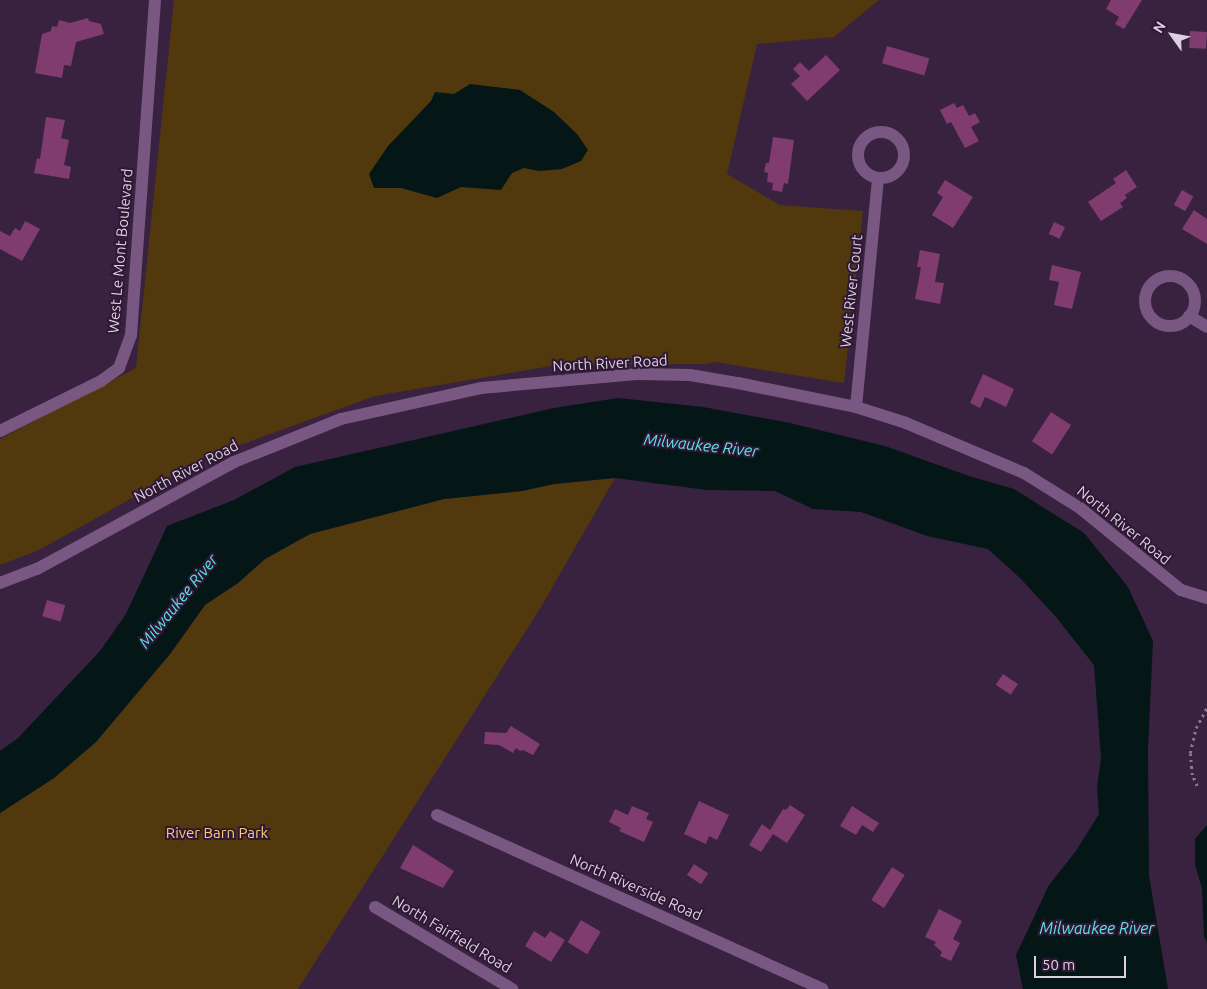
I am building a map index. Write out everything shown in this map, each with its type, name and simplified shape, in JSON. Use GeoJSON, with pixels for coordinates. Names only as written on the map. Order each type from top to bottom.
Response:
{"type":"FeatureCollection","features":[{"type":"Feature","properties":{"kind":"street","name":"West Le Mont Boulevard"},"geometry":{"type":"LineString","coordinates":[[0,431],[101,381],[119,368],[131,334],[155,0]]}},
{"type":"Feature","properties":{"kind":"street","name":"West River Court"},"geometry":{"type":"LineString","coordinates":[[856,407],[878,178]]}},
{"type":"Feature","properties":{"kind":"street"},"geometry":{"type":"LineString","coordinates":[[1190,316],[1207,327]]}},
{"type":"Feature","properties":{"kind":"street","name":"North River Road"},"geometry":{"type":"LineString","coordinates":[[0,583],[37,569],[243,458],[341,419],[481,388],[639,374],[690,376],[856,407],[906,423],[1024,473],[1080,508],[1181,590],[1207,598]]}},
{"type":"Feature","properties":{"kind":"street","name":"North Riverside Road"},"geometry":{"type":"LineString","coordinates":[[437,815],[823,989]]}},
{"type":"Feature","properties":{"kind":"street","name":"North Fairfield Road"},"geometry":{"type":"LineString","coordinates":[[375,907],[512,989]]}},
{"type":"Feature","properties":{"kind":"path"},"geometry":{"type":"LineString","coordinates":[[1197,786],[1192,775],[1190,753],[1196,728],[1207,707]]}},
{"type":"Feature","properties":{"kind":"green space"},"geometry":{"type":"Polygon","coordinates":[[[174,0],[879,0],[834,37],[757,44],[727,174],[780,205],[863,211],[844,383],[715,362],[706,364],[563,364],[375,396],[204,458],[39,550],[0,565],[0,439],[136,368],[174,0]]]}},
{"type":"Feature","properties":{"kind":"green space","name":"River Barn Park"},"geometry":{"type":"Polygon","coordinates":[[[615,478],[541,607],[298,989],[0,989],[0,813],[54,778],[96,742],[170,654],[205,605],[238,583],[265,559],[310,534],[444,499],[522,491],[554,484],[615,478]]]}},
{"type":"Feature","properties":{"kind":"water"},"geometry":{"type":"Polygon","coordinates":[[[470,84],[520,90],[554,112],[577,134],[588,150],[581,161],[562,169],[539,171],[524,168],[512,173],[501,190],[461,187],[437,198],[401,188],[374,188],[369,174],[388,146],[431,101],[435,92],[454,94],[470,84]]]}},
{"type":"Feature","properties":{"kind":"water","name":"Milwaukee River"},"geometry":{"type":"Polygon","coordinates":[[[618,398],[703,407],[790,423],[885,446],[969,476],[1014,489],[1084,533],[1128,587],[1153,641],[1148,749],[1149,876],[1168,989],[1023,989],[1016,955],[1049,885],[1076,851],[1099,814],[1097,787],[1101,758],[1094,665],[1056,617],[1021,579],[988,549],[927,536],[861,512],[813,509],[775,491],[707,490],[615,478],[554,484],[522,491],[444,499],[310,534],[265,559],[238,583],[205,605],[170,654],[96,742],[54,778],[0,813],[0,751],[18,738],[100,651],[126,614],[167,526],[234,500],[295,467],[554,408],[618,398]]]}},
{"type":"Feature","properties":{"kind":"water"},"geometry":{"type":"Polygon","coordinates":[[[1207,825],[1207,943],[1204,936],[1202,889],[1195,864],[1195,839],[1207,825]]]}},
{"type":"Feature","properties":{"kind":"building"},"geometry":{"type":"Polygon","coordinates":[[[1111,0],[1142,0],[1124,29],[1115,24],[1119,17],[1106,9],[1111,0]]]}},
{"type":"Feature","properties":{"kind":"building"},"geometry":{"type":"Polygon","coordinates":[[[88,18],[89,21],[101,24],[104,34],[76,42],[71,66],[64,65],[62,78],[35,73],[42,34],[51,31],[52,26],[57,27],[59,20],[70,23],[88,18]]]}},
{"type":"Feature","properties":{"kind":"building"},"geometry":{"type":"Polygon","coordinates":[[[1190,31],[1207,32],[1206,49],[1189,48],[1190,31]]]}},
{"type":"Feature","properties":{"kind":"building"},"geometry":{"type":"Polygon","coordinates":[[[887,46],[929,58],[924,75],[882,63],[887,46]]]}},
{"type":"Feature","properties":{"kind":"building"},"geometry":{"type":"Polygon","coordinates":[[[826,55],[840,70],[807,101],[791,84],[800,76],[793,69],[800,62],[809,71],[826,55]]]}},
{"type":"Feature","properties":{"kind":"building"},"geometry":{"type":"Polygon","coordinates":[[[954,103],[957,108],[963,105],[969,116],[975,113],[980,122],[971,127],[979,141],[965,148],[951,122],[947,124],[940,110],[954,103]]]}},
{"type":"Feature","properties":{"kind":"building"},"geometry":{"type":"Polygon","coordinates":[[[46,117],[65,120],[61,138],[69,140],[64,165],[71,167],[69,179],[34,173],[37,158],[40,159],[46,117]]]}},
{"type":"Feature","properties":{"kind":"building"},"geometry":{"type":"Polygon","coordinates":[[[773,137],[794,140],[788,184],[784,183],[782,192],[772,190],[773,183],[767,182],[768,173],[764,172],[766,163],[769,163],[773,137]]]}},
{"type":"Feature","properties":{"kind":"building"},"geometry":{"type":"Polygon","coordinates":[[[1126,170],[1137,187],[1125,195],[1127,198],[1120,203],[1123,207],[1101,221],[1088,202],[1116,183],[1113,179],[1126,170]]]}},
{"type":"Feature","properties":{"kind":"building"},"geometry":{"type":"Polygon","coordinates":[[[945,180],[973,197],[953,228],[932,215],[943,197],[937,193],[945,180]]]}},
{"type":"Feature","properties":{"kind":"building"},"geometry":{"type":"Polygon","coordinates":[[[1182,190],[1193,196],[1185,211],[1174,205],[1182,190]]]}},
{"type":"Feature","properties":{"kind":"building"},"geometry":{"type":"Polygon","coordinates":[[[1194,210],[1207,219],[1207,244],[1182,229],[1194,210]]]}},
{"type":"Feature","properties":{"kind":"building"},"geometry":{"type":"Polygon","coordinates":[[[25,221],[40,229],[22,261],[0,249],[0,231],[10,236],[15,228],[20,231],[25,221]]]}},
{"type":"Feature","properties":{"kind":"building"},"geometry":{"type":"Polygon","coordinates":[[[1054,222],[1065,227],[1060,239],[1049,234],[1054,222]]]}},
{"type":"Feature","properties":{"kind":"building"},"geometry":{"type":"Polygon","coordinates":[[[920,250],[940,254],[935,282],[944,283],[940,304],[915,299],[921,267],[917,267],[920,250]]]}},
{"type":"Feature","properties":{"kind":"building"},"geometry":{"type":"Polygon","coordinates":[[[1052,265],[1081,272],[1072,309],[1054,305],[1059,282],[1049,280],[1052,265]]]}},
{"type":"Feature","properties":{"kind":"building"},"geometry":{"type":"Polygon","coordinates":[[[983,374],[1014,389],[1006,407],[985,397],[980,408],[970,403],[983,374]]]}},
{"type":"Feature","properties":{"kind":"building"},"geometry":{"type":"Polygon","coordinates":[[[1051,412],[1071,425],[1052,454],[1032,441],[1051,412]]]}},
{"type":"Feature","properties":{"kind":"building"},"geometry":{"type":"Polygon","coordinates":[[[47,600],[65,605],[61,622],[42,616],[47,600]]]}},
{"type":"Feature","properties":{"kind":"building"},"geometry":{"type":"Polygon","coordinates":[[[1003,674],[1018,684],[1011,695],[996,685],[1003,674]]]}},
{"type":"Feature","properties":{"kind":"building"},"geometry":{"type":"Polygon","coordinates":[[[511,726],[540,744],[533,755],[516,748],[513,753],[499,745],[484,744],[485,732],[506,733],[511,726]]]}},
{"type":"Feature","properties":{"kind":"building"},"geometry":{"type":"Polygon","coordinates":[[[699,801],[729,815],[717,840],[709,836],[706,844],[684,834],[699,801]]]}},
{"type":"Feature","properties":{"kind":"building"},"geometry":{"type":"Polygon","coordinates":[[[790,805],[805,815],[787,843],[773,834],[761,852],[749,845],[762,824],[770,830],[783,809],[786,810],[790,805]]]}},
{"type":"Feature","properties":{"kind":"building"},"geometry":{"type":"Polygon","coordinates":[[[632,806],[649,813],[646,819],[653,822],[644,842],[619,831],[621,828],[609,822],[615,809],[628,815],[632,806]]]}},
{"type":"Feature","properties":{"kind":"building"},"geometry":{"type":"Polygon","coordinates":[[[852,806],[879,823],[873,832],[862,825],[856,835],[840,826],[852,806]]]}},
{"type":"Feature","properties":{"kind":"building"},"geometry":{"type":"Polygon","coordinates":[[[413,845],[454,871],[443,888],[400,868],[413,845]]]}},
{"type":"Feature","properties":{"kind":"building"},"geometry":{"type":"Polygon","coordinates":[[[694,864],[708,873],[701,884],[687,875],[694,864]]]}},
{"type":"Feature","properties":{"kind":"building"},"geometry":{"type":"Polygon","coordinates":[[[892,867],[905,875],[884,908],[871,900],[892,867]]]}},
{"type":"Feature","properties":{"kind":"building"},"geometry":{"type":"Polygon","coordinates":[[[939,909],[962,921],[953,939],[960,943],[951,961],[940,956],[942,952],[934,945],[936,942],[925,937],[939,909]]]}},
{"type":"Feature","properties":{"kind":"building"},"geometry":{"type":"Polygon","coordinates":[[[581,920],[601,932],[587,954],[568,942],[581,920]]]}},
{"type":"Feature","properties":{"kind":"building"},"geometry":{"type":"Polygon","coordinates":[[[534,931],[545,938],[550,931],[565,940],[551,962],[525,946],[534,931]]]}}]}
